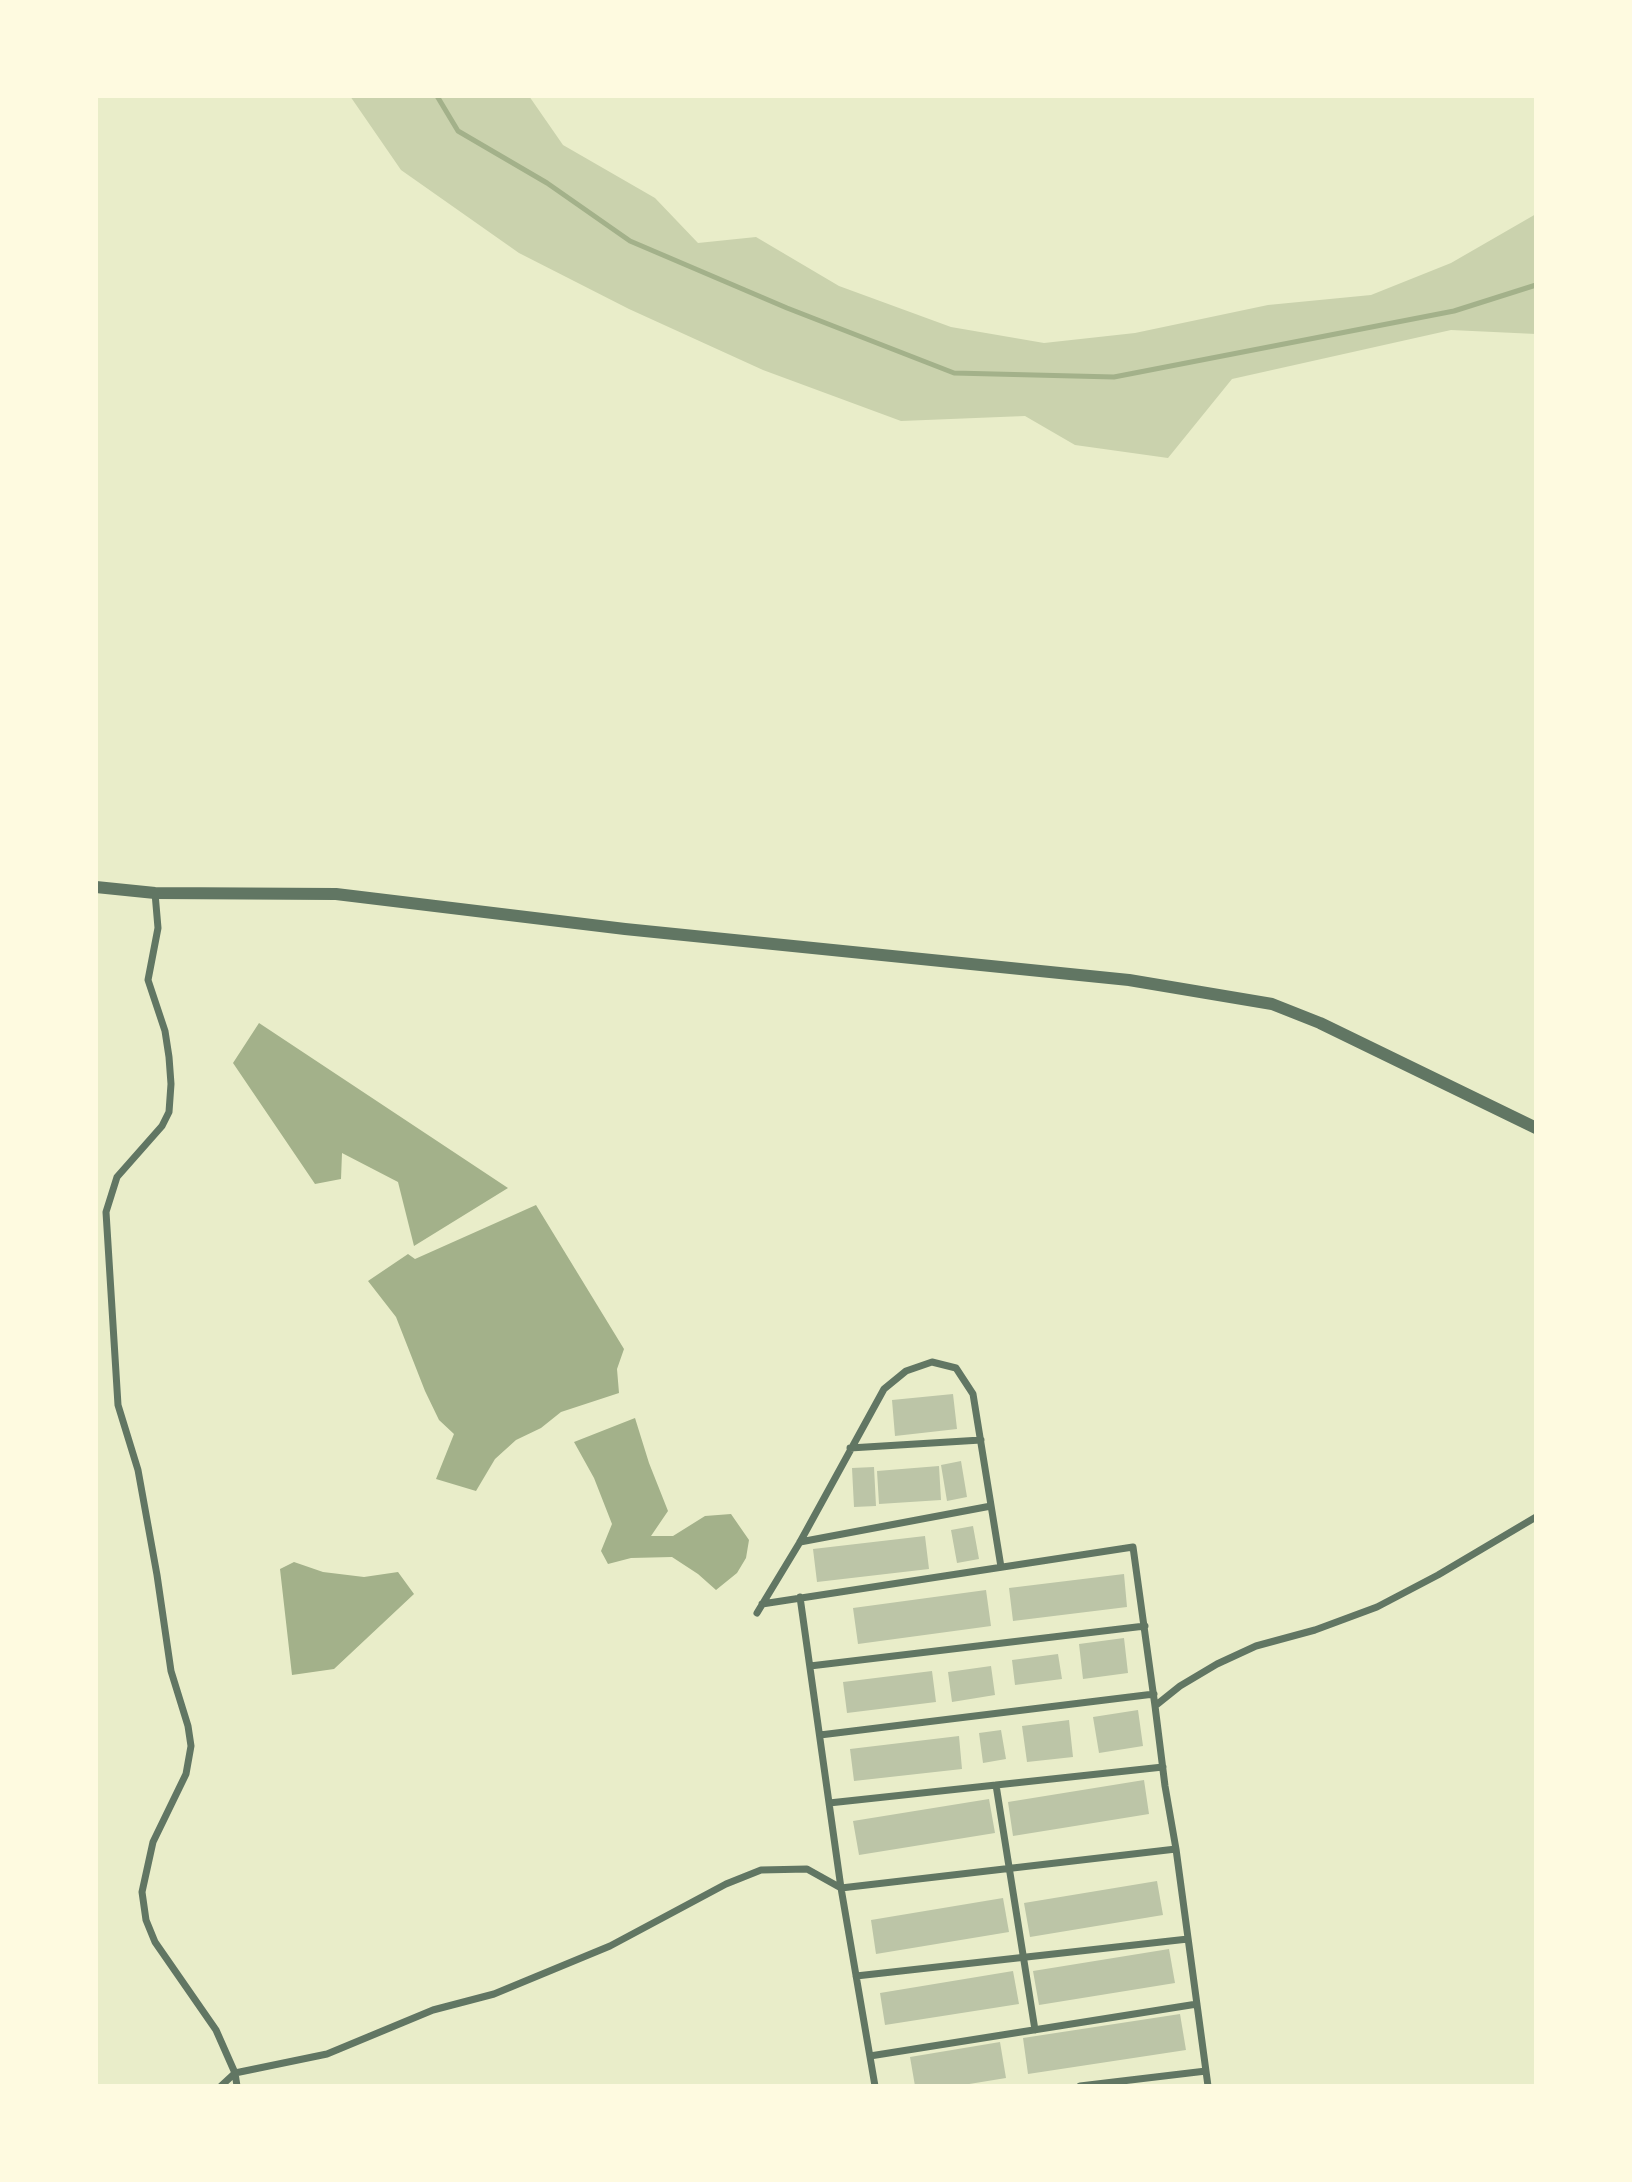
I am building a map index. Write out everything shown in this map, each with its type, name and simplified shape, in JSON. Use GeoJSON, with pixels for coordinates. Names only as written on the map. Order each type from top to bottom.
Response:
{"type":"FeatureCollection","features":[{"type":"Feature","properties":{"kind":"street"},"geometry":{"type":"LineString","coordinates":[[96,887],[155,894],[336,894],[625,929],[1129,980],[1272,1004],[1320,1023],[1536,1128]]}},
{"type":"Feature","properties":{"kind":"street"},"geometry":{"type":"LineString","coordinates":[[155,894],[158,928],[148,980],[165,1031],[172,1084],[169,1112],[162,1126],[117,1177],[106,1212],[118,1405],[138,1470],[171,1671],[188,1726],[191,1746],[186,1774],[153,1842],[142,1892],[146,1920],[155,1942],[216,2030],[235,2073],[237,2086]]}},
{"type":"Feature","properties":{"kind":"street"},"geometry":{"type":"LineString","coordinates":[[757,1613],[800,1542],[884,1389],[906,1371],[932,1362],[956,1368],[973,1394],[1001,1567]]}},
{"type":"Feature","properties":{"kind":"street"},"geometry":{"type":"LineString","coordinates":[[850,1448],[981,1440]]}},
{"type":"Feature","properties":{"kind":"street"},"geometry":{"type":"LineString","coordinates":[[800,1542],[991,1506]]}},
{"type":"Feature","properties":{"kind":"street"},"geometry":{"type":"LineString","coordinates":[[1156,1706],[1180,1686],[1217,1664],[1256,1646],[1315,1630],[1377,1607],[1438,1575],[1536,1517]]}},
{"type":"Feature","properties":{"kind":"street"},"geometry":{"type":"LineString","coordinates":[[762,1604],[1133,1547],[1208,2086]]}},
{"type":"Feature","properties":{"kind":"street"},"geometry":{"type":"LineString","coordinates":[[800,1597],[841,1888],[875,2086]]}},
{"type":"Feature","properties":{"kind":"street"},"geometry":{"type":"LineString","coordinates":[[810,1666],[1144,1626]]}},
{"type":"Feature","properties":{"kind":"street"},"geometry":{"type":"LineString","coordinates":[[820,1735],[1154,1695]]}},
{"type":"Feature","properties":{"kind":"street"},"geometry":{"type":"LineString","coordinates":[[829,1803],[1163,1767]]}},
{"type":"Feature","properties":{"kind":"street"},"geometry":{"type":"LineString","coordinates":[[996,1786],[1035,2030]]}},
{"type":"Feature","properties":{"kind":"street"},"geometry":{"type":"LineString","coordinates":[[220,2086],[235,2073],[327,2054],[433,2010],[494,1994],[610,1946],[726,1884],[761,1870],[807,1869],[841,1888],[1176,1849]]}},
{"type":"Feature","properties":{"kind":"street"},"geometry":{"type":"LineString","coordinates":[[856,1976],[1188,1939]]}},
{"type":"Feature","properties":{"kind":"street"},"geometry":{"type":"LineString","coordinates":[[870,2056],[1197,2004]]}},
{"type":"Feature","properties":{"kind":"street"},"geometry":{"type":"LineString","coordinates":[[1080,2086],[1206,2071]]}},
{"type":"Feature","properties":{"kind":"shaded area"},"geometry":{"type":"Polygon","coordinates":[[[350,96],[529,96],[563,145],[655,198],[698,243],[756,237],[839,286],[951,327],[1044,343],[1135,333],[1268,305],[1371,295],[1451,263],[1536,214],[1536,334],[1451,330],[1232,379],[1168,458],[1075,445],[1025,416],[901,421],[763,370],[629,309],[519,253],[401,170],[350,96]]]}},
{"type":"Feature","properties":{"kind":"shaded area"},"geometry":{"type":"Polygon","coordinates":[[[259,1023],[508,1188],[414,1246],[398,1182],[342,1153],[341,1179],[315,1184],[233,1063],[259,1023]]]}},
{"type":"Feature","properties":{"kind":"shaded area"},"geometry":{"type":"Polygon","coordinates":[[[536,1205],[624,1349],[617,1369],[619,1393],[561,1412],[541,1428],[516,1440],[495,1459],[476,1491],[436,1479],[454,1434],[439,1420],[396,1317],[368,1281],[408,1254],[415,1259],[536,1205]]]}},
{"type":"Feature","properties":{"kind":"shaded area"},"geometry":{"type":"Polygon","coordinates":[[[635,1418],[668,1511],[651,1536],[673,1536],[705,1516],[731,1514],[749,1540],[746,1558],[737,1573],[716,1590],[672,1557],[631,1558],[608,1564],[601,1551],[612,1524],[594,1478],[574,1442],[635,1418]]]}},
{"type":"Feature","properties":{"kind":"shaded area"},"geometry":{"type":"Polygon","coordinates":[[[294,1562],[323,1572],[364,1577],[398,1572],[414,1594],[334,1669],[292,1675],[280,1569],[294,1562]]]}},
{"type":"Feature","properties":{"kind":"building"},"geometry":{"type":"Polygon","coordinates":[[[953,1394],[957,1429],[895,1436],[892,1400],[953,1394]]]}},
{"type":"Feature","properties":{"kind":"building"},"geometry":{"type":"Polygon","coordinates":[[[961,1461],[967,1497],[947,1501],[941,1465],[961,1461]]]}},
{"type":"Feature","properties":{"kind":"building"},"geometry":{"type":"Polygon","coordinates":[[[939,1466],[941,1500],[879,1504],[877,1471],[939,1466]]]}},
{"type":"Feature","properties":{"kind":"building"},"geometry":{"type":"Polygon","coordinates":[[[874,1467],[876,1506],[854,1507],[852,1468],[874,1467]]]}},
{"type":"Feature","properties":{"kind":"building"},"geometry":{"type":"Polygon","coordinates":[[[973,1526],[979,1559],[957,1563],[951,1530],[973,1526]]]}},
{"type":"Feature","properties":{"kind":"building"},"geometry":{"type":"Polygon","coordinates":[[[925,1536],[929,1569],[817,1582],[813,1549],[925,1536]]]}},
{"type":"Feature","properties":{"kind":"building"},"geometry":{"type":"Polygon","coordinates":[[[1124,1574],[1127,1607],[1013,1621],[1009,1588],[1124,1574]]]}},
{"type":"Feature","properties":{"kind":"building"},"geometry":{"type":"Polygon","coordinates":[[[986,1590],[991,1626],[858,1644],[853,1608],[986,1590]]]}},
{"type":"Feature","properties":{"kind":"building"},"geometry":{"type":"Polygon","coordinates":[[[1124,1638],[1128,1673],[1083,1679],[1079,1644],[1124,1638]]]}},
{"type":"Feature","properties":{"kind":"building"},"geometry":{"type":"Polygon","coordinates":[[[1058,1654],[1062,1679],[1015,1685],[1012,1660],[1058,1654]]]}},
{"type":"Feature","properties":{"kind":"building"},"geometry":{"type":"Polygon","coordinates":[[[991,1666],[995,1695],[952,1702],[948,1672],[991,1666]]]}},
{"type":"Feature","properties":{"kind":"building"},"geometry":{"type":"Polygon","coordinates":[[[932,1671],[936,1702],[847,1713],[843,1682],[932,1671]]]}},
{"type":"Feature","properties":{"kind":"building"},"geometry":{"type":"Polygon","coordinates":[[[1138,1710],[1143,1746],[1099,1753],[1093,1717],[1138,1710]]]}},
{"type":"Feature","properties":{"kind":"building"},"geometry":{"type":"Polygon","coordinates":[[[1069,1720],[1073,1757],[1027,1762],[1022,1726],[1069,1720]]]}},
{"type":"Feature","properties":{"kind":"building"},"geometry":{"type":"Polygon","coordinates":[[[1001,1730],[1006,1759],[983,1763],[979,1733],[1001,1730]]]}},
{"type":"Feature","properties":{"kind":"building"},"geometry":{"type":"Polygon","coordinates":[[[959,1736],[962,1769],[854,1781],[850,1749],[959,1736]]]}},
{"type":"Feature","properties":{"kind":"building"},"geometry":{"type":"Polygon","coordinates":[[[1144,1780],[1149,1814],[1013,1836],[1008,1802],[1144,1780]]]}},
{"type":"Feature","properties":{"kind":"building"},"geometry":{"type":"Polygon","coordinates":[[[989,1799],[995,1833],[859,1855],[853,1821],[989,1799]]]}},
{"type":"Feature","properties":{"kind":"building"},"geometry":{"type":"Polygon","coordinates":[[[1157,1881],[1163,1915],[1030,1937],[1024,1903],[1157,1881]]]}},
{"type":"Feature","properties":{"kind":"building"},"geometry":{"type":"Polygon","coordinates":[[[1003,1898],[1009,1932],[876,1954],[871,1920],[1003,1898]]]}},
{"type":"Feature","properties":{"kind":"building"},"geometry":{"type":"Polygon","coordinates":[[[1169,1949],[1175,1983],[1039,2005],[1033,1971],[1169,1949]]]}},
{"type":"Feature","properties":{"kind":"building"},"geometry":{"type":"Polygon","coordinates":[[[1013,1971],[1019,2004],[885,2025],[880,1993],[1013,1971]]]}},
{"type":"Feature","properties":{"kind":"building"},"geometry":{"type":"Polygon","coordinates":[[[1180,2014],[1186,2050],[1028,2074],[1023,2038],[1180,2014]]]}},
{"type":"Feature","properties":{"kind":"building"},"geometry":{"type":"Polygon","coordinates":[[[1000,2042],[1006,2078],[957,2086],[915,2086],[910,2057],[1000,2042]]]}},
{"type":"Feature","properties":{"kind":"waterway"},"geometry":{"type":"LineString","coordinates":[[437,96],[458,131],[547,183],[630,241],[787,308],[954,373],[1114,377],[1454,311],[1536,285]]}}]}
